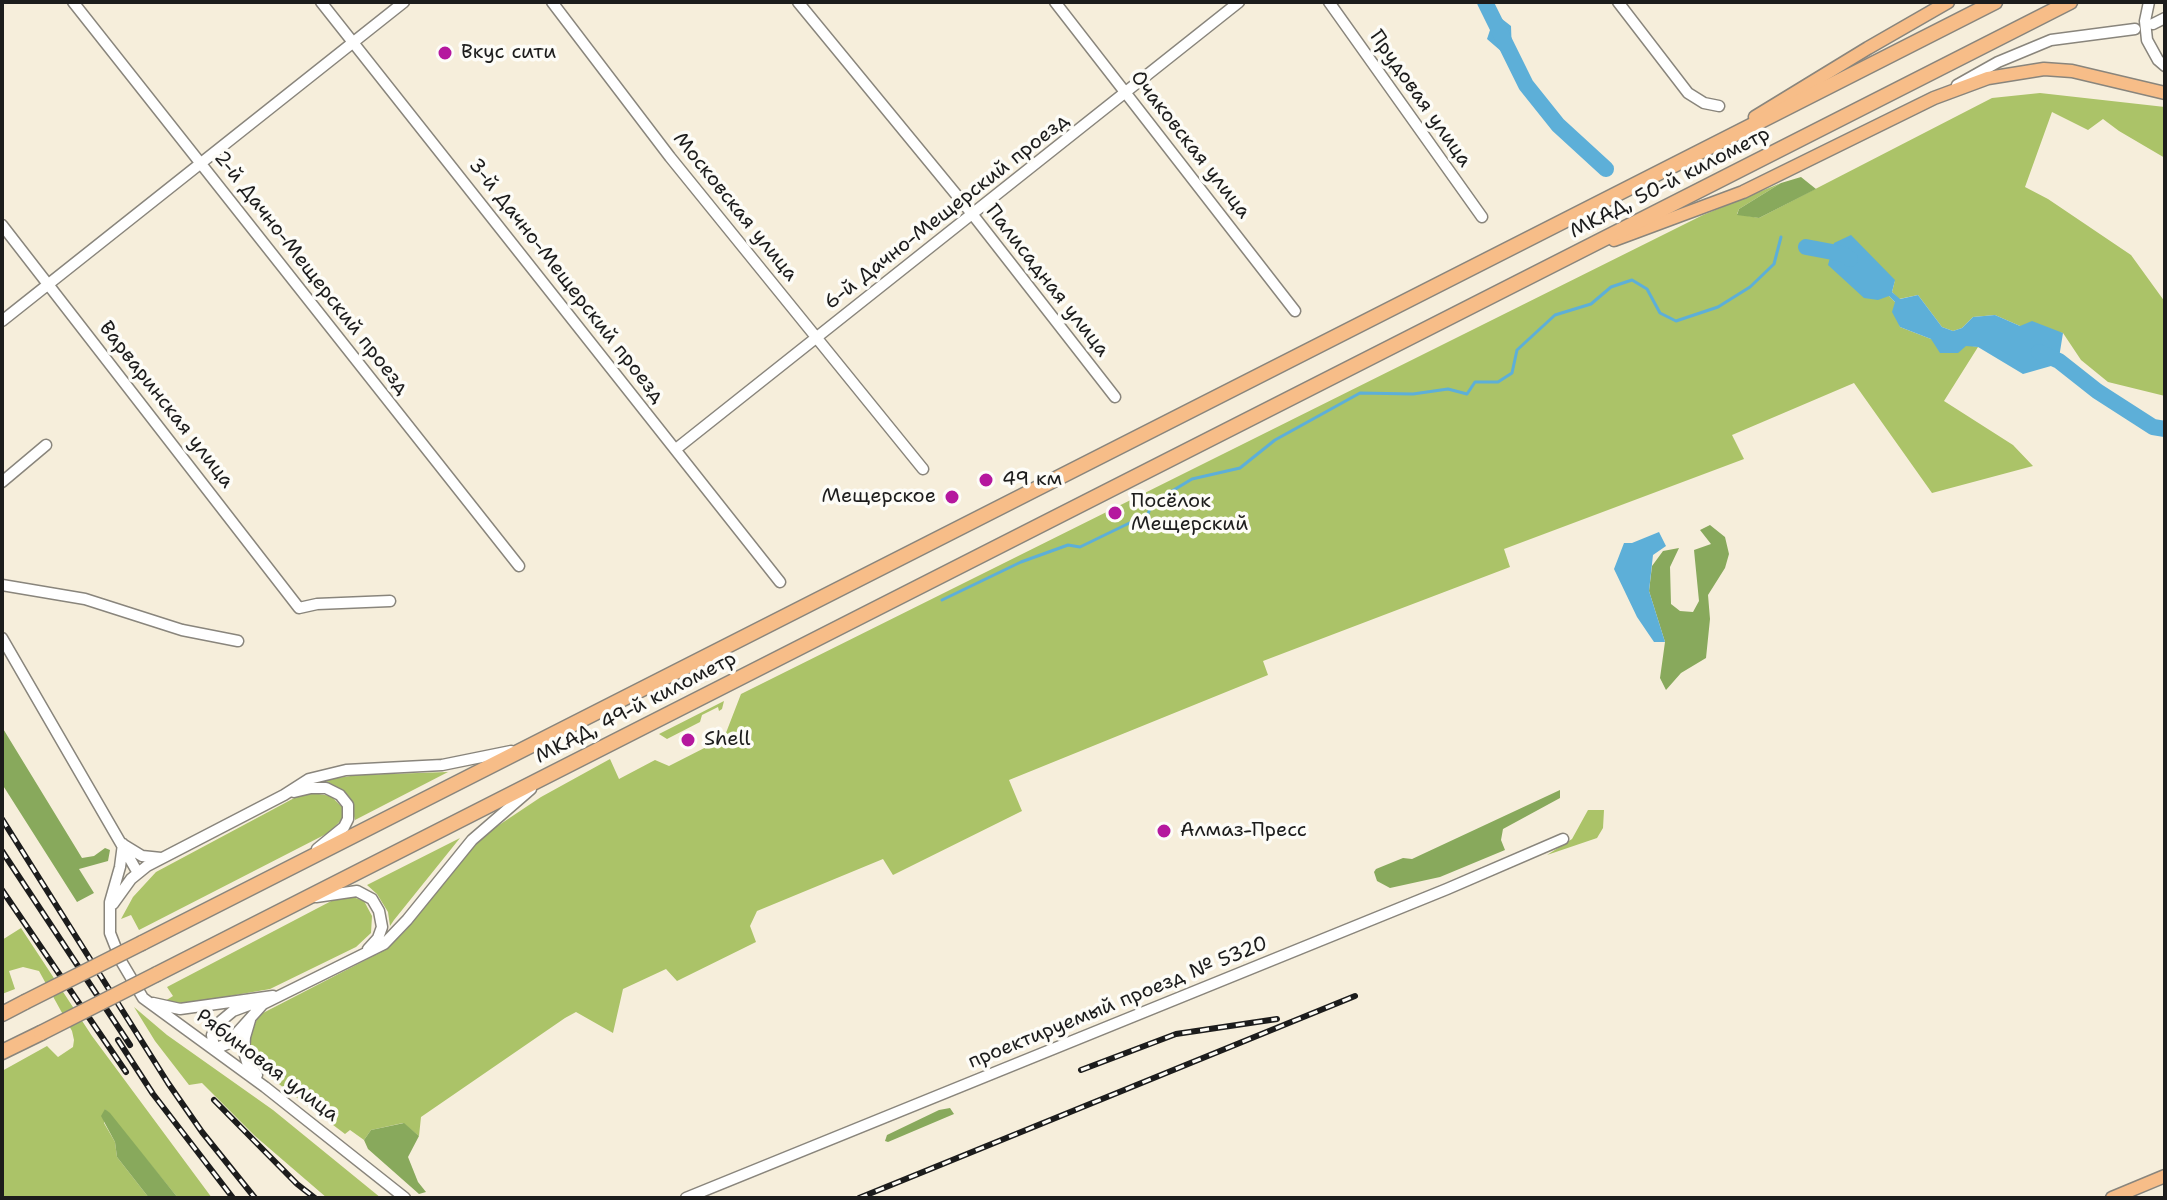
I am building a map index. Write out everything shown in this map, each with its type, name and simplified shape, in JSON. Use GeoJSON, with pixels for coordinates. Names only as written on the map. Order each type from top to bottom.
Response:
{"type":"FeatureCollection","features":[{"type":"Feature","properties":{"kind":"highway","name":"МКАД, 50-й километр"},"geometry":{"type":"LineString","coordinates":[[1272,369],[1995,2]]}},
{"type":"Feature","properties":{"kind":"highway","name":"МКАД, 50-й километр"},"geometry":{"type":"LineString","coordinates":[[1288,399],[2070,2]]}},
{"type":"Feature","properties":{"kind":"highway","name":"МКАД, 49-й километр"},"geometry":{"type":"LineString","coordinates":[[2,1014],[1272,369]]}},
{"type":"Feature","properties":{"kind":"highway","name":"МКАД, 49-й километр"},"geometry":{"type":"LineString","coordinates":[[2,1052],[1288,399]]}},
{"type":"Feature","properties":{"kind":"main road"},"geometry":{"type":"LineString","coordinates":[[1694,154],[1948,2]]}},
{"type":"Feature","properties":{"kind":"main road"},"geometry":{"type":"LineString","coordinates":[[1571,255],[1743,192],[1934,98],[1988,78],[2044,69],[2086,74],[2165,93]]}},
{"type":"Feature","properties":{"kind":"main road"},"geometry":{"type":"LineString","coordinates":[[2112,1198],[2165,1176]]}},
{"type":"Feature","properties":{"kind":"street","name":"2-й Дачно-Мещерский проезд"},"geometry":{"type":"LineString","coordinates":[[73,2],[519,566]]}},
{"type":"Feature","properties":{"kind":"street","name":"3-й Дачно-Мещерский проезд"},"geometry":{"type":"LineString","coordinates":[[321,2],[780,582]]}},
{"type":"Feature","properties":{"kind":"street"},"geometry":{"type":"LineString","coordinates":[[2,321],[404,2]]}},
{"type":"Feature","properties":{"kind":"street","name":"Московская улица"},"geometry":{"type":"LineString","coordinates":[[552,2],[670,157],[923,469]]}},
{"type":"Feature","properties":{"kind":"street","name":"Палисадная улица"},"geometry":{"type":"LineString","coordinates":[[798,2],[973,215],[1115,397]]}},
{"type":"Feature","properties":{"kind":"street","name":"Очаковская улица"},"geometry":{"type":"LineString","coordinates":[[1055,2],[1295,311]]}},
{"type":"Feature","properties":{"kind":"street","name":"6-й Дачно-Мещерский проезд"},"geometry":{"type":"LineString","coordinates":[[676,449],[1239,2]]}},
{"type":"Feature","properties":{"kind":"street","name":"Прудовая улица"},"geometry":{"type":"LineString","coordinates":[[1329,2],[1482,217]]}},
{"type":"Feature","properties":{"kind":"street"},"geometry":{"type":"LineString","coordinates":[[1618,2],[1688,93],[1704,103],[1719,106]]}},
{"type":"Feature","properties":{"kind":"street"},"geometry":{"type":"LineString","coordinates":[[2149,2],[2145,21],[2147,40],[2165,66]]}},
{"type":"Feature","properties":{"kind":"street"},"geometry":{"type":"LineString","coordinates":[[2153,24],[2165,18]]}},
{"type":"Feature","properties":{"kind":"street"},"geometry":{"type":"LineString","coordinates":[[1934,98],[1998,62],[2051,40],[2135,29]]}},
{"type":"Feature","properties":{"kind":"street","name":"Варваринская улица"},"geometry":{"type":"LineString","coordinates":[[2,225],[299,608],[317,604],[390,601]]}},
{"type":"Feature","properties":{"kind":"street"},"geometry":{"type":"LineString","coordinates":[[2,482],[46,445]]}},
{"type":"Feature","properties":{"kind":"street"},"geometry":{"type":"LineString","coordinates":[[2,585],[85,599],[182,630],[238,641]]}},
{"type":"Feature","properties":{"kind":"street"},"geometry":{"type":"LineString","coordinates":[[2,638],[138,873]]}},
{"type":"Feature","properties":{"kind":"street"},"geometry":{"type":"LineString","coordinates":[[110,914],[116,898],[138,873],[309,779],[333,772],[442,765],[529,747]]}},
{"type":"Feature","properties":{"kind":"street"},"geometry":{"type":"LineString","coordinates":[[273,996],[225,1017],[212,1034],[214,1049],[229,1042],[263,1004],[374,951],[392,937],[472,840],[542,778]]}},
{"type":"Feature","properties":{"kind":"street"},"geometry":{"type":"LineString","coordinates":[[284,795],[311,788],[326,788],[343,797],[349,808],[342,830],[295,866]]}},
{"type":"Feature","properties":{"kind":"street","name":"проектируемый проезд № 5320"},"geometry":{"type":"LineString","coordinates":[[686,1198],[1563,839]]}},
{"type":"Feature","properties":{"kind":"street"},"geometry":{"type":"LineString","coordinates":[[123,844],[142,856],[163,858]]}},
{"type":"Feature","properties":{"kind":"street"},"geometry":{"type":"LineString","coordinates":[[110,914],[123,844]]}},
{"type":"Feature","properties":{"kind":"street"},"geometry":{"type":"LineString","coordinates":[[306,898],[357,891],[375,902],[381,919],[380,935],[374,944],[352,961]]}},
{"type":"Feature","properties":{"kind":"street","name":"Рябиновая улица"},"geometry":{"type":"LineString","coordinates":[[110,914],[111,937],[119,956],[148,1002],[265,1087],[405,1198]]}},
{"type":"Feature","properties":{"kind":"street"},"geometry":{"type":"LineString","coordinates":[[148,1002],[180,1009],[286,993]]}},
{"type":"Feature","properties":{"kind":"street"},"geometry":{"type":"LineString","coordinates":[[254,1012],[245,1033],[244,1052],[247,1062],[265,1087]]}},
{"type":"Feature","properties":{"kind":"green space"},"geometry":{"type":"Polygon","coordinates":[[[2040,93],[2165,107],[2165,158],[2103,119],[2088,130],[2052,112],[2025,187],[2131,255],[2165,302],[2165,396],[2108,382],[2081,360],[2063,333],[2020,326],[1995,315],[1973,317],[1962,328],[1953,331],[1942,327],[1918,295],[1899,299],[1892,292],[1895,280],[1889,296],[1895,302],[1900,327],[1931,339],[1978,347],[1944,401],[2013,445],[2033,466],[1932,493],[1854,383],[1732,435],[1744,459],[1504,549],[1510,567],[1263,661],[1268,675],[1009,780],[1022,811],[893,875],[883,859],[757,911],[750,926],[756,942],[677,981],[666,969],[623,989],[613,1033],[576,1012],[565,1018],[421,1117],[419,1136],[403,1123],[371,1130],[364,1140],[350,1130],[345,1134],[255,1066],[251,1059],[251,1035],[263,1013],[387,949],[484,835],[541,797],[610,759],[619,779],[655,760],[669,766],[724,738],[741,694],[1703,215],[1781,183],[1739,209],[1737,214],[1759,218],[1992,98],[2040,93]]]}},
{"type":"Feature","properties":{"kind":"green space"},"geometry":{"type":"Polygon","coordinates":[[[1801,177],[1816,189],[1759,218],[1737,215],[1739,209],[1781,183],[1801,177]]]}},
{"type":"Feature","properties":{"kind":"green space"},"geometry":{"type":"Polygon","coordinates":[[[1710,525],[1725,537],[1729,554],[1725,568],[1708,595],[1710,619],[1706,658],[1681,673],[1666,690],[1660,678],[1665,642],[1649,591],[1652,566],[1663,551],[1679,548],[1670,567],[1671,604],[1680,611],[1693,612],[1699,601],[1694,550],[1711,544],[1700,530],[1710,525]]]}},
{"type":"Feature","properties":{"kind":"green space"},"geometry":{"type":"Polygon","coordinates":[[[724,701],[719,711],[718,707],[702,715],[700,722],[667,739],[659,734],[724,701]]]}},
{"type":"Feature","properties":{"kind":"green space"},"geometry":{"type":"Polygon","coordinates":[[[2,727],[82,858],[94,856],[105,848],[110,850],[108,861],[79,869],[94,893],[77,902],[2,784],[2,727]]]}},
{"type":"Feature","properties":{"kind":"green space"},"geometry":{"type":"Polygon","coordinates":[[[448,772],[355,820],[345,792],[324,780],[357,775],[448,772]]]}},
{"type":"Feature","properties":{"kind":"green space"},"geometry":{"type":"Polygon","coordinates":[[[1560,790],[1560,798],[1503,829],[1501,840],[1505,850],[1440,877],[1390,888],[1377,881],[1376,869],[1403,858],[1412,859],[1560,790]]]}},
{"type":"Feature","properties":{"kind":"green space"},"geometry":{"type":"Polygon","coordinates":[[[313,793],[331,796],[342,807],[343,818],[330,832],[139,930],[131,915],[121,919],[133,897],[156,872],[298,796],[313,793]]]}},
{"type":"Feature","properties":{"kind":"green space"},"geometry":{"type":"Polygon","coordinates":[[[1588,810],[1604,810],[1603,828],[1597,838],[1547,855],[1572,839],[1588,810]]]}},
{"type":"Feature","properties":{"kind":"green space"},"geometry":{"type":"Polygon","coordinates":[[[460,838],[390,926],[388,912],[367,885],[460,838]]]}},
{"type":"Feature","properties":{"kind":"green space"},"geometry":{"type":"Polygon","coordinates":[[[347,895],[364,901],[372,916],[371,933],[356,947],[270,989],[178,1005],[165,1001],[173,996],[167,987],[347,895]]]}},
{"type":"Feature","properties":{"kind":"green space"},"geometry":{"type":"Polygon","coordinates":[[[21,928],[92,1036],[212,1198],[178,1198],[105,1109],[104,1123],[115,1142],[117,1157],[149,1198],[4,1198],[2,1071],[47,1046],[58,1057],[73,1047],[74,1040],[39,971],[23,967],[9,971],[15,989],[2,994],[2,940],[21,928]]]}},
{"type":"Feature","properties":{"kind":"green space"},"geometry":{"type":"Polygon","coordinates":[[[134,1007],[167,1035],[273,1110],[381,1198],[327,1198],[255,1136],[202,1083],[189,1085],[155,1041],[134,1007]]]}},
{"type":"Feature","properties":{"kind":"green space"},"geometry":{"type":"Polygon","coordinates":[[[950,1108],[954,1114],[885,1141],[887,1135],[939,1110],[950,1108]]]}},
{"type":"Feature","properties":{"kind":"green space"},"geometry":{"type":"Polygon","coordinates":[[[105,1109],[178,1198],[149,1198],[117,1157],[115,1142],[101,1116],[105,1109]]]}},
{"type":"Feature","properties":{"kind":"green space"},"geometry":{"type":"Polygon","coordinates":[[[404,1123],[419,1136],[408,1157],[418,1182],[426,1192],[419,1194],[368,1149],[364,1140],[371,1130],[404,1123]]]}},
{"type":"Feature","properties":{"kind":"water"},"geometry":{"type":"Polygon","coordinates":[[[1502,19],[1511,26],[1512,54],[1502,52],[1487,39],[1491,27],[1502,19]]]}},
{"type":"Feature","properties":{"kind":"water"},"geometry":{"type":"Polygon","coordinates":[[[1851,235],[1895,280],[1892,292],[1900,299],[1918,295],[1942,327],[1953,331],[1962,328],[1973,317],[1995,315],[2020,326],[2032,321],[2063,333],[2058,364],[2023,374],[1978,347],[1966,346],[1958,353],[1940,353],[1931,339],[1900,327],[1892,312],[1895,302],[1889,296],[1878,300],[1864,298],[1828,265],[1834,243],[1851,235]]]}},
{"type":"Feature","properties":{"kind":"water"},"geometry":{"type":"Polygon","coordinates":[[[1659,532],[1666,546],[1653,555],[1649,591],[1665,642],[1654,642],[1637,617],[1614,569],[1624,543],[1659,532]]]}},
{"type":"Feature","properties":{"kind":"waterway"},"geometry":{"type":"LineString","coordinates":[[1485,2],[1526,85],[1558,125],[1606,169]]}},
{"type":"Feature","properties":{"kind":"waterway"},"geometry":{"type":"LineString","coordinates":[[942,600],[1021,562],[1068,545],[1080,547],[1148,514],[1152,503],[1192,479],[1240,468],[1275,440],[1360,393],[1413,394],[1448,389],[1467,394],[1475,382],[1498,382],[1512,373],[1517,350],[1555,315],[1591,304],[1611,287],[1632,280],[1647,289],[1660,313],[1676,321],[1718,307],[1750,287],[1774,264],[1781,237]]}},
{"type":"Feature","properties":{"kind":"waterway"},"geometry":{"type":"LineString","coordinates":[[1806,247],[1843,254],[1850,259]]}},
{"type":"Feature","properties":{"kind":"waterway"},"geometry":{"type":"LineString","coordinates":[[2039,352],[2059,361],[2097,391],[2153,427],[2165,429]]}},
{"type":"Feature","properties":{"kind":"railway"},"geometry":{"type":"LineString","coordinates":[[2,819],[168,1083],[202,1132],[255,1198]]}},
{"type":"Feature","properties":{"kind":"railway"},"geometry":{"type":"LineString","coordinates":[[2,851],[130,1045]]}},
{"type":"Feature","properties":{"kind":"railway"},"geometry":{"type":"LineString","coordinates":[[2,890],[126,1072]]}},
{"type":"Feature","properties":{"kind":"railway"},"geometry":{"type":"LineString","coordinates":[[859,1198],[1355,996]]}},
{"type":"Feature","properties":{"kind":"railway"},"geometry":{"type":"LineString","coordinates":[[1081,1070],[1176,1034],[1277,1019]]}},
{"type":"Feature","properties":{"kind":"railway"},"geometry":{"type":"LineString","coordinates":[[118,1040],[153,1094],[233,1198]]}},
{"type":"Feature","properties":{"kind":"railway"},"geometry":{"type":"LineString","coordinates":[[214,1100],[297,1184],[315,1198]]}},
{"type":"Feature","properties":{"kind":"place","name":"Вкус сити"},"geometry":{"type":"Point","coordinates":[445,53]}},
{"type":"Feature","properties":{"kind":"place","name":"49 км"},"geometry":{"type":"Point","coordinates":[986,480]}},
{"type":"Feature","properties":{"kind":"place","name":"Мещерское"},"geometry":{"type":"Point","coordinates":[952,497]}},
{"type":"Feature","properties":{"kind":"place","name":"Посёлок Мещерский"},"geometry":{"type":"Point","coordinates":[1115,513]}},
{"type":"Feature","properties":{"kind":"place","name":"Shell"},"geometry":{"type":"Point","coordinates":[688,740]}},
{"type":"Feature","properties":{"kind":"place","name":"Алмаз-Пресс"},"geometry":{"type":"Point","coordinates":[1164,831]}}]}
